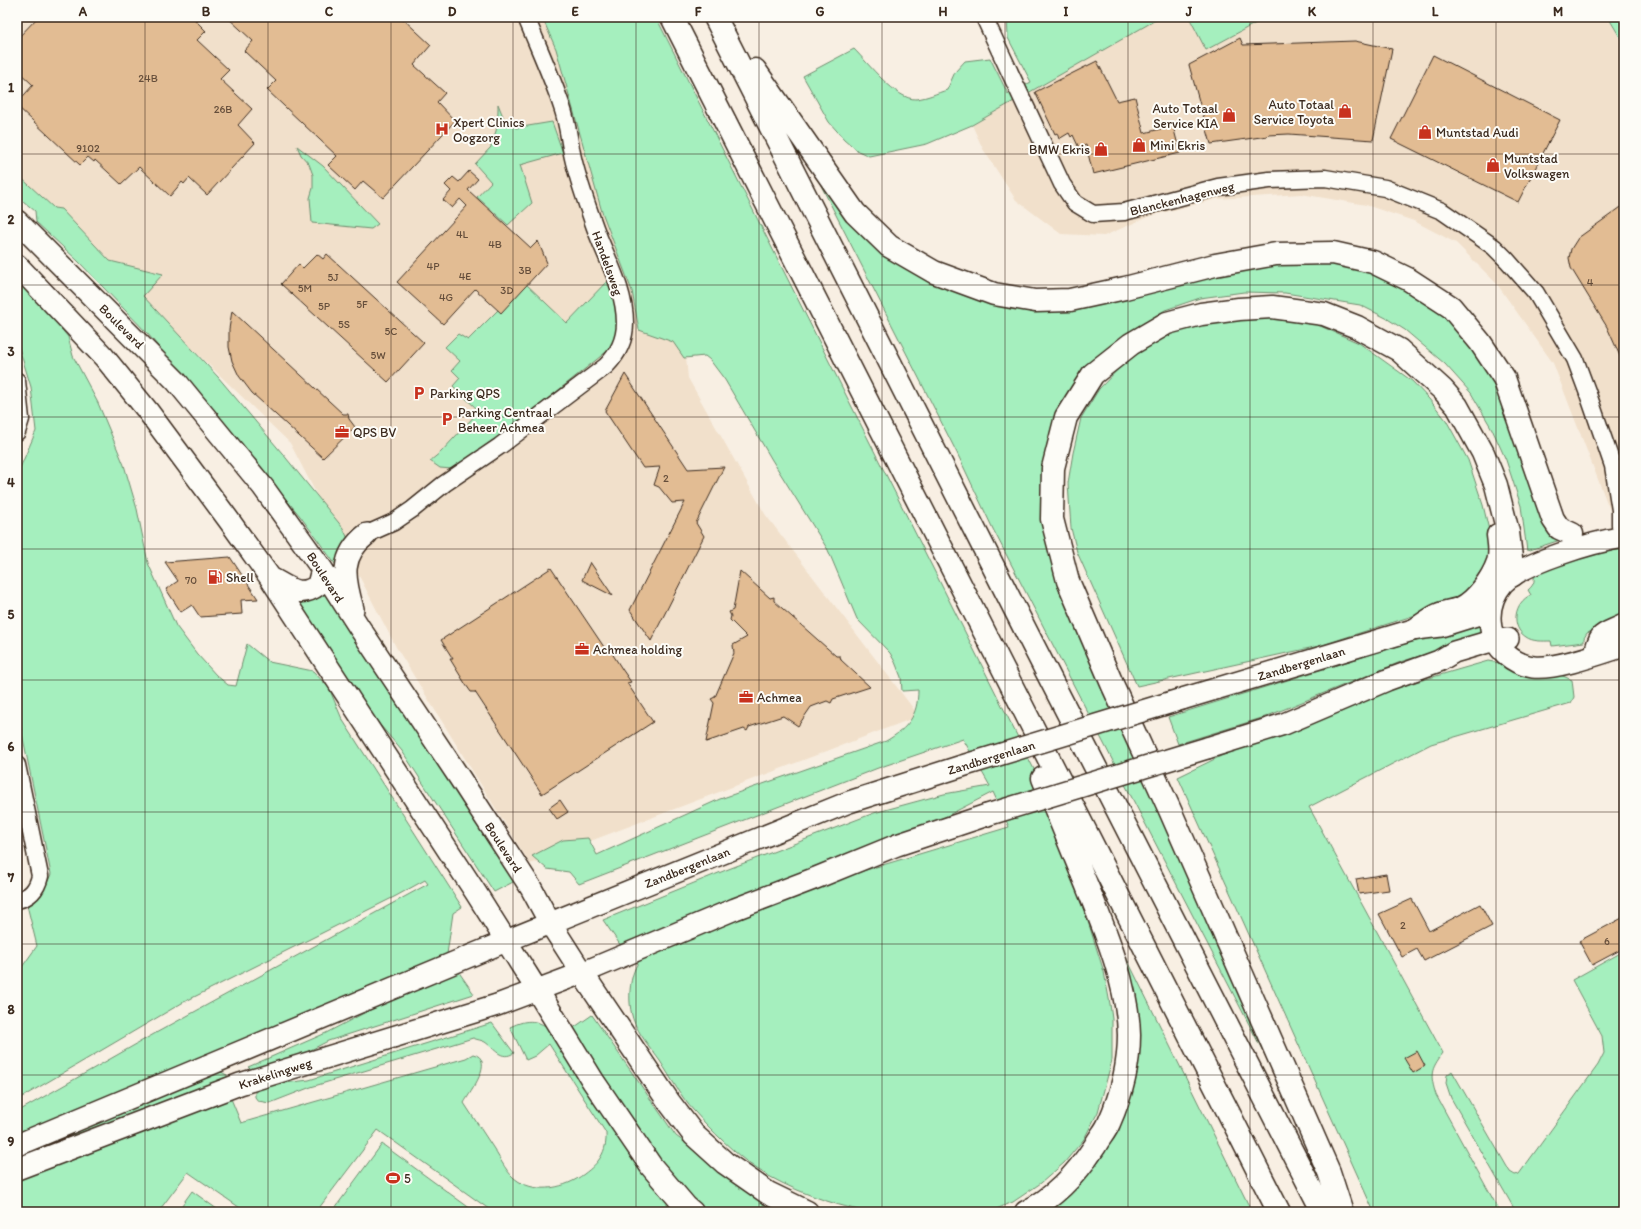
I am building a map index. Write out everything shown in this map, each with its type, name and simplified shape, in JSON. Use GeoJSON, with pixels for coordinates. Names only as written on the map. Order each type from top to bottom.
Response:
{"type":"FeatureCollection","features":[{"type":"Feature","properties":{"kind":"highway"},"geometry":{"type":"LineString","coordinates":[[672,17],[1278,1212]]}},
{"type":"Feature","properties":{"kind":"highway"},"geometry":{"type":"LineString","coordinates":[[716,17],[855,213],[889,246],[934,272],[994,294],[1035,301],[1070,300],[1125,288],[1215,265],[1276,254],[1333,252],[1373,262],[1408,279],[1451,306],[1480,342],[1504,378],[1553,519],[1559,528],[1572,534]]}},
{"type":"Feature","properties":{"kind":"highway"},"geometry":{"type":"LineString","coordinates":[[716,17],[1037,652],[1323,1212]]}},
{"type":"Feature","properties":{"kind":"highway"},"geometry":{"type":"LineString","coordinates":[[1342,1212],[1329,1172],[1169,808],[1113,686],[1068,581],[1052,518],[1053,468],[1066,418],[1093,374],[1131,344],[1168,323],[1201,314],[1239,309],[1272,307],[1324,314],[1363,330],[1399,350],[1443,390],[1457,406],[1483,453],[1496,485],[1518,572]]}},
{"type":"Feature","properties":{"kind":"highway"},"geometry":{"type":"LineString","coordinates":[[1416,628],[1439,614],[1461,608],[1471,601],[1489,578],[1498,562],[1500,548],[1497,527],[1485,487],[1483,453]]}},
{"type":"Feature","properties":{"kind":"highway"},"geometry":{"type":"LineString","coordinates":[[972,608],[1108,940],[1124,997],[1129,1034],[1126,1069],[1109,1124],[1087,1157],[1059,1189],[1026,1212]]}},
{"type":"Feature","properties":{"kind":"highway"},"geometry":{"type":"LineString","coordinates":[[582,973],[669,1102],[694,1135],[725,1163],[768,1193],[807,1212]]}},
{"type":"Feature","properties":{"kind":"highway"},"geometry":{"type":"LineString","coordinates":[[537,990],[593,1081],[651,1166],[692,1212]]}},
{"type":"Feature","properties":{"kind":"main road","name":"Boulevard"},"geometry":{"type":"LineString","coordinates":[[17,221],[176,381],[263,487],[322,569],[489,823],[531,888],[550,924],[582,973]]}},
{"type":"Feature","properties":{"kind":"main road"},"geometry":{"type":"LineString","coordinates":[[17,265],[104,357],[138,398],[269,576],[537,990],[897,845],[988,814],[1284,724],[1386,680],[1440,662],[1454,652],[1502,643]]}},
{"type":"Feature","properties":{"kind":"main road"},"geometry":{"type":"LineString","coordinates":[[1572,534],[1622,531]]}},
{"type":"Feature","properties":{"kind":"main road"},"geometry":{"type":"LineString","coordinates":[[1622,531],[1518,572],[1503,584],[1495,595],[1489,611],[1491,630],[1513,660],[1533,667],[1542,667],[1568,662],[1624,636]]}},
{"type":"Feature","properties":{"kind":"main road"},"geometry":{"type":"LineString","coordinates":[[359,627],[348,591],[346,564],[351,551],[357,542],[368,534]]}},
{"type":"Feature","properties":{"kind":"main road"},"geometry":{"type":"LineString","coordinates":[[269,576],[294,591],[307,591],[318,585],[322,569]]}},
{"type":"Feature","properties":{"kind":"main road"},"geometry":{"type":"LineString","coordinates":[[1502,643],[1505,629],[1504,612],[1509,598],[1523,584],[1525,577],[1518,572]]}},
{"type":"Feature","properties":{"kind":"main road","name":"Zandbergenlaan"},"geometry":{"type":"LineString","coordinates":[[506,941],[849,802],[962,766],[1416,628],[1441,626],[1489,611]]}},
{"type":"Feature","properties":{"kind":"main road"},"geometry":{"type":"LineString","coordinates":[[1596,650],[1599,638],[1603,634],[1624,626]]}},
{"type":"Feature","properties":{"kind":"main road"},"geometry":{"type":"LineString","coordinates":[[1596,650],[1624,646]]}},
{"type":"Feature","properties":{"kind":"main road"},"geometry":{"type":"LineString","coordinates":[[17,1145],[506,941]]}},
{"type":"Feature","properties":{"kind":"main road","name":"Krakelingweg"},"geometry":{"type":"LineString","coordinates":[[17,1169],[240,1084],[477,1012],[537,990]]}},
{"type":"Feature","properties":{"kind":"street","name":"Handelsweg"},"geometry":{"type":"LineString","coordinates":[[368,534],[380,529],[407,513],[444,484],[500,446],[606,366],[613,359],[625,335],[624,313],[617,281],[595,227],[578,176],[572,157],[569,133],[562,107],[526,17]]}},
{"type":"Feature","properties":{"kind":"street","name":"Blanckenhagenweg"},"geometry":{"type":"LineString","coordinates":[[984,17],[1062,184],[1075,203],[1093,214],[1124,212],[1218,187],[1269,180],[1325,178],[1385,188],[1442,211],[1494,247],[1536,293],[1574,359],[1587,391],[1613,466],[1622,531]]}},
{"type":"Feature","properties":{"kind":"street"},"geometry":{"type":"LineString","coordinates":[[17,381],[21,419],[17,432]]}},
{"type":"Feature","properties":{"kind":"street","name":"Blanckenhagenweg"},"geometry":{"type":"LineString","coordinates":[[1613,466],[1624,481]]}},
{"type":"Feature","properties":{"kind":"street"},"geometry":{"type":"LineString","coordinates":[[17,765],[40,876],[38,886],[32,894],[17,900]]}},
{"type":"Feature","properties":{"kind":"shaded area"},"geometry":{"type":"Polygon","coordinates":[[[17,17],[549,17],[683,325],[688,378],[765,514],[919,716],[530,864],[396,647],[290,443],[17,180],[17,17]]]}},
{"type":"Feature","properties":{"kind":"shaded area"},"geometry":{"type":"Polygon","coordinates":[[[1161,17],[1189,17],[1206,50],[1267,17],[1607,17],[1624,46],[1624,513],[1611,513],[1553,363],[1497,284],[1456,243],[1414,221],[1366,205],[1301,194],[1217,199],[1150,216],[1104,236],[1061,234],[1016,200],[983,149],[972,125],[1161,17]]]}},
{"type":"Feature","properties":{"kind":"green space"},"geometry":{"type":"Polygon","coordinates":[[[542,17],[656,17],[1056,813],[1071,868],[1104,972],[1112,1019],[1112,1060],[1098,1112],[1084,1139],[1064,1163],[1041,1183],[1013,1202],[989,1212],[867,1212],[839,1205],[810,1195],[782,1183],[757,1169],[732,1150],[689,1106],[680,1094],[636,1026],[631,1009],[630,990],[634,972],[642,957],[808,890],[866,870],[1009,827],[993,792],[939,820],[817,868],[730,899],[621,946],[603,920],[726,870],[874,813],[944,794],[990,786],[963,739],[878,768],[579,884],[569,872],[547,869],[532,856],[563,840],[588,838],[597,855],[720,799],[886,741],[906,726],[914,714],[918,699],[918,690],[902,691],[901,677],[890,653],[857,619],[828,550],[772,460],[725,380],[710,360],[705,356],[684,358],[673,342],[639,330],[632,291],[602,212],[556,49],[542,17]]]}},
{"type":"Feature","properties":{"kind":"green space"},"geometry":{"type":"Polygon","coordinates":[[[1007,17],[1161,17],[972,125],[927,144],[869,156],[858,151],[844,139],[829,122],[803,76],[854,49],[891,87],[908,98],[916,99],[928,97],[947,90],[955,72],[965,61],[990,58],[1008,94],[1031,82],[1008,38],[1007,17]]]}},
{"type":"Feature","properties":{"kind":"green space"},"geometry":{"type":"Polygon","coordinates":[[[1189,17],[1267,17],[1206,50],[1189,17]]]}},
{"type":"Feature","properties":{"kind":"green space"},"geometry":{"type":"Polygon","coordinates":[[[1608,17],[1624,17],[1624,44],[1608,17]]]}},
{"type":"Feature","properties":{"kind":"green space"},"geometry":{"type":"Polygon","coordinates":[[[498,104],[504,119],[516,128],[552,122],[563,153],[520,165],[532,203],[508,225],[477,197],[491,182],[475,164],[491,147],[491,141],[497,127],[498,104]]]}},
{"type":"Feature","properties":{"kind":"green space"},"geometry":{"type":"Polygon","coordinates":[[[297,146],[323,166],[378,224],[371,229],[312,223],[310,198],[313,188],[313,175],[309,164],[301,155],[297,146]]]}},
{"type":"Feature","properties":{"kind":"green space"},"geometry":{"type":"Polygon","coordinates":[[[804,152],[881,242],[1026,298],[1254,254],[1340,261],[1407,286],[1441,311],[1487,368],[1507,407],[1560,540],[1527,551],[1521,506],[1506,460],[1492,429],[1471,393],[1445,364],[1405,330],[1386,318],[1360,305],[1285,293],[1244,292],[1200,298],[1165,310],[1131,331],[1095,362],[1047,491],[1115,691],[1353,1212],[1346,1212],[993,529],[957,453],[804,152]]]}},
{"type":"Feature","properties":{"kind":"green space"},"geometry":{"type":"Polygon","coordinates":[[[17,174],[54,208],[61,209],[110,261],[163,274],[143,296],[218,377],[343,528],[350,543],[341,572],[300,516],[147,333],[78,261],[36,222],[35,211],[17,196],[17,174]]]}},
{"type":"Feature","properties":{"kind":"green space"},"geometry":{"type":"Polygon","coordinates":[[[608,280],[615,297],[621,340],[520,421],[452,469],[440,468],[430,461],[441,452],[479,411],[453,386],[460,378],[452,370],[460,361],[445,347],[458,334],[468,340],[525,283],[567,323],[608,280]]]}},
{"type":"Feature","properties":{"kind":"green space"},"geometry":{"type":"Polygon","coordinates":[[[17,282],[46,310],[68,337],[73,356],[98,403],[124,465],[137,509],[148,563],[176,626],[197,654],[216,675],[228,685],[236,686],[247,644],[269,662],[313,671],[329,688],[342,719],[462,907],[453,913],[447,954],[215,1055],[221,1072],[227,1075],[228,1082],[225,1084],[241,1123],[466,1058],[473,1054],[479,1057],[482,1062],[482,1069],[476,1084],[464,1103],[504,1166],[514,1178],[526,1185],[543,1188],[560,1186],[577,1179],[594,1166],[601,1156],[605,1146],[606,1133],[549,1044],[535,1056],[526,1060],[510,1027],[528,1021],[543,1024],[554,1031],[646,1173],[664,1199],[678,1212],[493,1212],[378,1130],[316,1212],[246,1212],[188,1172],[158,1212],[17,1212],[17,1112],[154,1034],[428,884],[425,880],[182,1003],[17,1100],[17,974],[37,946],[26,901],[42,890],[47,884],[51,874],[17,709],[17,475],[36,431],[31,387],[17,341],[17,282]]]}},
{"type":"Feature","properties":{"kind":"green space"},"geometry":{"type":"Polygon","coordinates":[[[1212,316],[1302,318],[1359,343],[1412,381],[1446,420],[1468,460],[1483,505],[1493,547],[1488,564],[1479,573],[1464,595],[1453,603],[1319,646],[1137,686],[1077,552],[1071,528],[1068,483],[1073,453],[1081,418],[1099,389],[1124,363],[1156,339],[1212,316]]]}},
{"type":"Feature","properties":{"kind":"green space"},"geometry":{"type":"Polygon","coordinates":[[[1624,543],[1624,620],[1587,633],[1584,638],[1584,642],[1552,646],[1551,641],[1532,640],[1521,633],[1516,621],[1516,615],[1521,603],[1525,598],[1531,595],[1528,590],[1534,582],[1533,571],[1624,543]]]}},
{"type":"Feature","properties":{"kind":"green space"},"geometry":{"type":"Polygon","coordinates":[[[322,587],[515,881],[494,892],[402,751],[365,707],[297,603],[322,587]]]}},
{"type":"Feature","properties":{"kind":"green space"},"geometry":{"type":"Polygon","coordinates":[[[1479,621],[1483,637],[1403,661],[1265,717],[1178,744],[1168,717],[1479,621]]]}},
{"type":"Feature","properties":{"kind":"green space"},"geometry":{"type":"Polygon","coordinates":[[[1488,661],[1556,673],[1572,680],[1574,697],[1571,703],[1431,744],[1309,807],[1443,1053],[1433,1068],[1432,1073],[1436,1095],[1500,1212],[1374,1212],[1178,777],[1221,756],[1312,722],[1388,690],[1488,661]]]}},
{"type":"Feature","properties":{"kind":"green space"},"geometry":{"type":"Polygon","coordinates":[[[1624,951],[1624,1212],[1516,1212],[1451,1098],[1446,1083],[1447,1075],[1452,1071],[1510,1172],[1515,1175],[1519,1174],[1598,1065],[1604,1053],[1602,1036],[1572,980],[1624,951]]]}},
{"type":"Feature","properties":{"kind":"green space"},"geometry":{"type":"Polygon","coordinates":[[[1126,957],[1252,1212],[1040,1212],[1054,1205],[1082,1181],[1100,1160],[1115,1135],[1133,1003],[1126,957]]]}},
{"type":"Feature","properties":{"kind":"green space"},"geometry":{"type":"Polygon","coordinates":[[[458,971],[474,994],[328,1041],[278,1067],[257,1074],[248,1067],[326,1033],[385,1002],[458,971]]]}},
{"type":"Feature","properties":{"kind":"green space"},"geometry":{"type":"Polygon","coordinates":[[[592,1015],[676,1136],[721,1169],[799,1212],[707,1212],[660,1163],[569,1031],[592,1015]]]}},
{"type":"Feature","properties":{"kind":"green space"},"geometry":{"type":"Polygon","coordinates":[[[492,1023],[514,1053],[505,1056],[502,1055],[485,1042],[473,1038],[311,1087],[270,1103],[258,1101],[255,1097],[255,1089],[258,1086],[309,1080],[492,1023]]]}},
{"type":"Feature","properties":{"kind":"green space","name":"5"},"geometry":{"type":"Polygon","coordinates":[[[382,1144],[475,1212],[332,1212],[382,1144]]]}},
{"type":"Feature","properties":{"kind":"green space"},"geometry":{"type":"Polygon","coordinates":[[[192,1191],[221,1212],[177,1212],[192,1191]]]}},
{"type":"Feature","properties":{"kind":"building"},"geometry":{"type":"Polygon","coordinates":[[[38,17],[192,17],[206,31],[197,40],[229,70],[220,79],[252,109],[238,125],[255,143],[207,195],[189,178],[184,184],[182,182],[170,196],[139,167],[121,184],[95,160],[94,162],[88,157],[80,165],[17,106],[17,103],[33,85],[17,70],[17,39],[38,17]]]}},
{"type":"Feature","properties":{"kind":"building"},"geometry":{"type":"Polygon","coordinates":[[[227,17],[401,17],[431,45],[414,65],[445,93],[437,102],[455,121],[383,198],[363,181],[355,190],[328,165],[337,156],[267,90],[276,81],[244,51],[253,41],[227,17]]]}},
{"type":"Feature","properties":{"kind":"building"},"geometry":{"type":"Polygon","coordinates":[[[1240,38],[1243,45],[1355,41],[1392,49],[1373,140],[1289,134],[1268,135],[1211,144],[1189,65],[1240,38]]]}},
{"type":"Feature","properties":{"kind":"building"},"geometry":{"type":"Polygon","coordinates":[[[1433,55],[1560,120],[1518,202],[1391,139],[1433,55]]]}},
{"type":"Feature","properties":{"kind":"building"},"geometry":{"type":"Polygon","coordinates":[[[1097,61],[1117,101],[1135,97],[1144,133],[1173,126],[1180,153],[1093,174],[1086,145],[1079,148],[1073,135],[1071,137],[1069,133],[1059,139],[1057,133],[1055,134],[1035,92],[1097,61]]]}},
{"type":"Feature","properties":{"kind":"building"},"geometry":{"type":"Polygon","coordinates":[[[469,171],[478,179],[468,190],[531,248],[538,241],[547,263],[501,313],[475,289],[443,324],[397,282],[467,206],[460,199],[452,208],[443,200],[451,191],[445,185],[453,177],[459,182],[469,171]]]}},
{"type":"Feature","properties":{"kind":"building"},"geometry":{"type":"Polygon","coordinates":[[[1624,205],[1624,365],[1607,327],[1571,268],[1569,258],[1571,249],[1578,238],[1624,205]]]}},
{"type":"Feature","properties":{"kind":"building"},"geometry":{"type":"Polygon","coordinates":[[[317,254],[323,259],[327,254],[424,343],[388,382],[281,284],[299,264],[303,268],[317,254]]]}},
{"type":"Feature","properties":{"kind":"building"},"geometry":{"type":"Polygon","coordinates":[[[232,311],[343,414],[348,414],[349,419],[355,427],[323,458],[252,393],[239,376],[232,361],[229,347],[229,329],[232,311]]]}},
{"type":"Feature","properties":{"kind":"building"},"geometry":{"type":"Polygon","coordinates":[[[625,374],[688,469],[724,467],[696,523],[704,536],[651,641],[630,610],[685,502],[672,503],[659,487],[654,485],[660,467],[643,468],[605,411],[625,374]]]}},
{"type":"Feature","properties":{"kind":"building"},"geometry":{"type":"Polygon","coordinates":[[[230,557],[258,599],[241,600],[242,614],[200,617],[192,605],[181,612],[166,589],[178,581],[165,562],[230,557]]]}},
{"type":"Feature","properties":{"kind":"building"},"geometry":{"type":"Polygon","coordinates":[[[590,562],[613,596],[582,580],[590,562]]]}},
{"type":"Feature","properties":{"kind":"building"},"geometry":{"type":"Polygon","coordinates":[[[551,568],[606,650],[610,650],[631,682],[627,683],[653,722],[542,794],[475,692],[471,692],[466,685],[450,659],[453,659],[441,640],[551,568]]]}},
{"type":"Feature","properties":{"kind":"building"},"geometry":{"type":"Polygon","coordinates":[[[740,571],[770,598],[774,597],[774,601],[836,656],[840,656],[841,660],[870,687],[833,699],[831,703],[827,701],[811,707],[798,726],[783,716],[749,727],[747,731],[744,729],[706,742],[714,703],[711,699],[715,697],[734,653],[733,645],[747,637],[730,620],[731,616],[729,612],[733,610],[740,571]]]}},
{"type":"Feature","properties":{"kind":"building"},"geometry":{"type":"Polygon","coordinates":[[[560,800],[568,812],[557,819],[549,808],[560,800]]]}},
{"type":"Feature","properties":{"kind":"building"},"geometry":{"type":"Polygon","coordinates":[[[1386,874],[1389,890],[1359,894],[1356,879],[1386,874]]]}},
{"type":"Feature","properties":{"kind":"building"},"geometry":{"type":"Polygon","coordinates":[[[1412,899],[1429,931],[1480,904],[1492,926],[1424,961],[1417,949],[1402,957],[1379,914],[1412,899]]]}},
{"type":"Feature","properties":{"kind":"building"},"geometry":{"type":"Polygon","coordinates":[[[1624,917],[1624,948],[1592,965],[1579,941],[1624,917]]]}},
{"type":"Feature","properties":{"kind":"building"},"geometry":{"type":"Polygon","coordinates":[[[1417,1051],[1425,1066],[1413,1073],[1404,1058],[1417,1051]]]}},
{"type":"Feature","properties":{"kind":"place","name":"Auto Totaal Service Toyota"},"geometry":{"type":"Point","coordinates":[1345,111]}},
{"type":"Feature","properties":{"kind":"place","name":"Auto Totaal Service KIA"},"geometry":{"type":"Point","coordinates":[1229,115]}},
{"type":"Feature","properties":{"kind":"place","name":"Xpert Clinics Oogzorg"},"geometry":{"type":"Point","coordinates":[442,129]}},
{"type":"Feature","properties":{"kind":"place","name":"Muntstad Audi"},"geometry":{"type":"Point","coordinates":[1425,132]}},
{"type":"Feature","properties":{"kind":"place","name":"Mini Ekris"},"geometry":{"type":"Point","coordinates":[1139,145]}},
{"type":"Feature","properties":{"kind":"place","name":"BMW Ekris"},"geometry":{"type":"Point","coordinates":[1101,149]}},
{"type":"Feature","properties":{"kind":"place","name":"Muntstad Volkswagen"},"geometry":{"type":"Point","coordinates":[1493,165]}},
{"type":"Feature","properties":{"kind":"place","name":"Parking QPS"},"geometry":{"type":"Point","coordinates":[419,393]}},
{"type":"Feature","properties":{"kind":"place","name":"Parking Centraal Beheer Achmea"},"geometry":{"type":"Point","coordinates":[447,419]}},
{"type":"Feature","properties":{"kind":"place","name":"QPS BV"},"geometry":{"type":"Point","coordinates":[342,432]}},
{"type":"Feature","properties":{"kind":"place","name":"Shell"},"geometry":{"type":"Point","coordinates":[215,577]}},
{"type":"Feature","properties":{"kind":"place","name":"Achmea holding"},"geometry":{"type":"Point","coordinates":[582,649]}},
{"type":"Feature","properties":{"kind":"place","name":"Achmea"},"geometry":{"type":"Point","coordinates":[746,697]}},
{"type":"Feature","properties":{"kind":"place","name":"5"},"geometry":{"type":"Point","coordinates":[393,1178]}}]}
